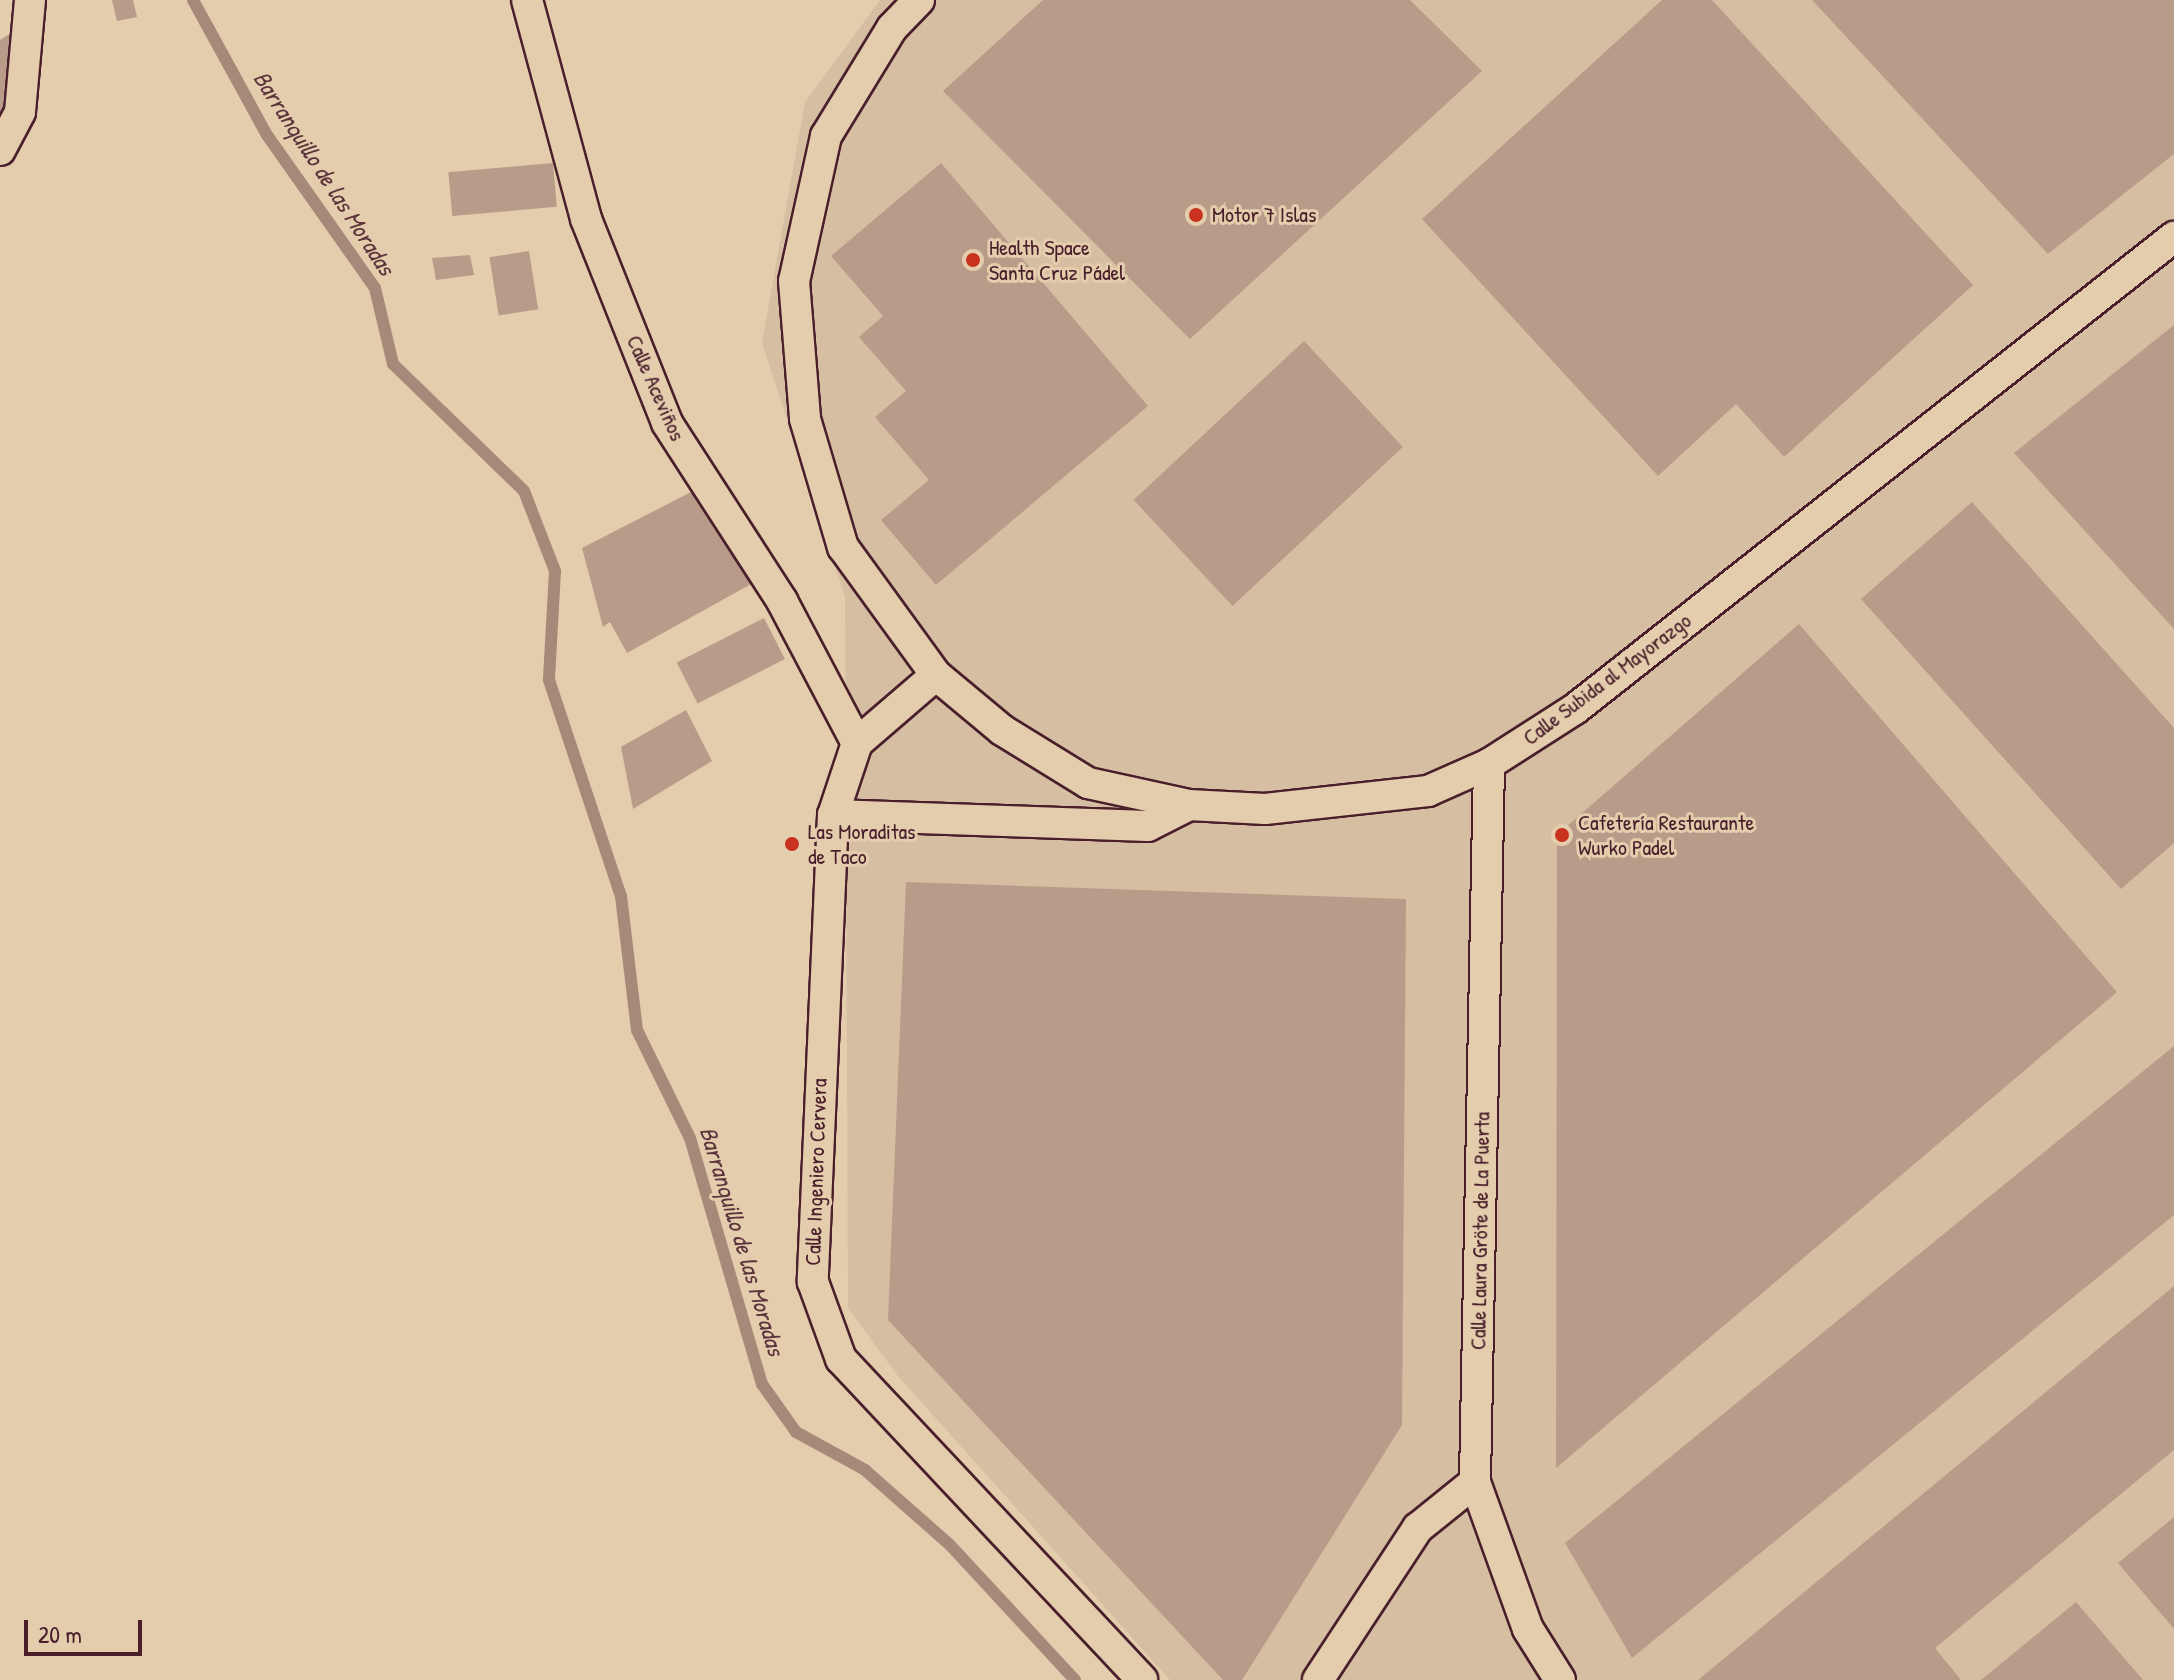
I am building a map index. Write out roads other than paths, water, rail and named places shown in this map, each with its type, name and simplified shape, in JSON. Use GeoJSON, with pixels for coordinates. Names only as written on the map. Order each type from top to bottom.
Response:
{"type":"FeatureCollection","features":[{"type":"Feature","properties":{"kind":"street"},"geometry":{"type":"LineString","coordinates":[[0,150],[20,112],[30,0]]}},
{"type":"Feature","properties":{"kind":"street","name":"Calle Aceviños"},"geometry":{"type":"LineString","coordinates":[[527,0],[586,219],[667,423],[782,601],[857,743]]}},
{"type":"Feature","properties":{"kind":"street","name":"Calle Subida al Mayorazgo"},"geometry":{"type":"LineString","coordinates":[[919,0],[892,28],[826,136],[794,281],[805,419],[843,547],[936,675],[1002,730],[1088,783],[1189,805],[1265,809],[1428,791],[1489,764],[1575,709],[2174,237]]}},
{"type":"Feature","properties":{"kind":"street"},"geometry":{"type":"LineString","coordinates":[[857,743],[936,675]]}},
{"type":"Feature","properties":{"kind":"street","name":"Calle Ingeniero Cervera"},"geometry":{"type":"LineString","coordinates":[[857,743],[833,815],[812,1257],[828,1337],[1142,1680]]}},
{"type":"Feature","properties":{"kind":"street","name":"Calle Laura Gröte de La Puerta"},"geometry":{"type":"LineString","coordinates":[[1489,764],[1475,1482],[1528,1629],[1560,1680]]}},
{"type":"Feature","properties":{"kind":"street"},"geometry":{"type":"LineString","coordinates":[[833,815],[1148,826],[1189,805]]}},
{"type":"Feature","properties":{"kind":"street"},"geometry":{"type":"LineString","coordinates":[[1318,1680],[1418,1528],[1475,1482]]}},
{"type":"Feature","properties":{"kind":"waterway","name":"Barranquillo de las Moradas"},"geometry":{"type":"LineString","coordinates":[[193,0],[267,135],[375,288],[393,364],[524,491],[555,571],[549,680],[621,896],[637,1030],[690,1138],[762,1384],[796,1432],[865,1470],[950,1545],[1075,1680]]}},
{"type":"Feature","properties":{"kind":"place","name":"Motor 7 Islas"},"geometry":{"type":"Point","coordinates":[1196,215]}},
{"type":"Feature","properties":{"kind":"place","name":"Health Space Santa Cruz Pádel"},"geometry":{"type":"Point","coordinates":[973,260]}},
{"type":"Feature","properties":{"kind":"place","name":"Cafetería Restaurante Wurko Padel"},"geometry":{"type":"Point","coordinates":[1562,835]}},
{"type":"Feature","properties":{"kind":"place","name":"Las Moraditas de Taco"},"geometry":{"type":"Point","coordinates":[792,844]}}]}
